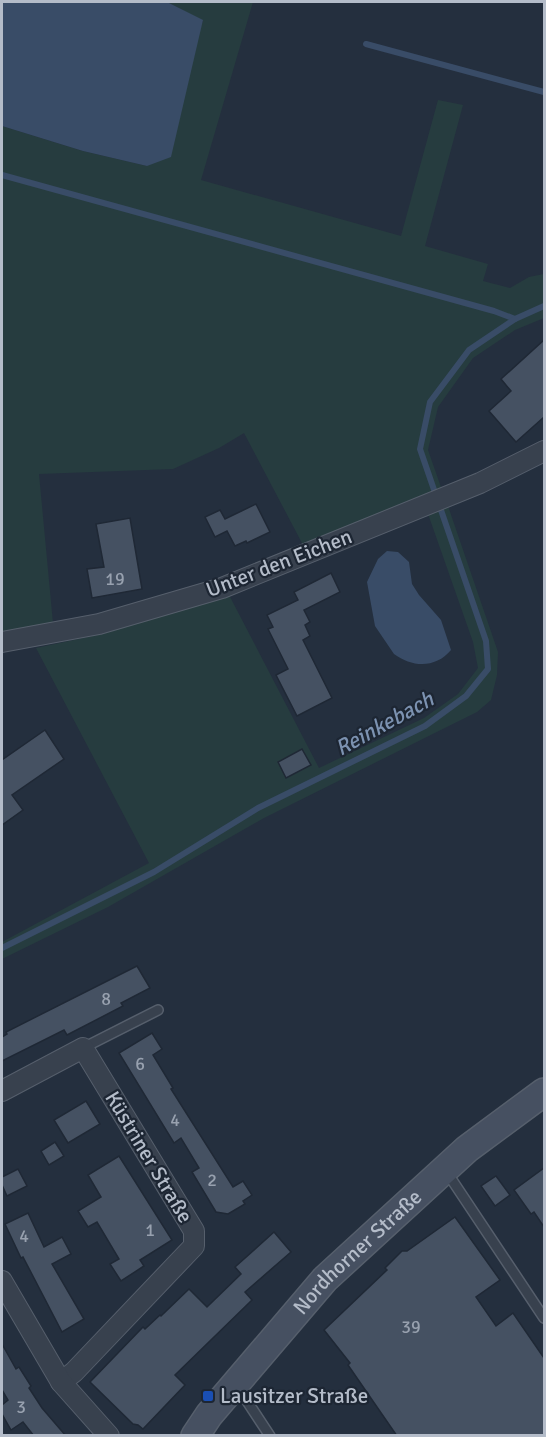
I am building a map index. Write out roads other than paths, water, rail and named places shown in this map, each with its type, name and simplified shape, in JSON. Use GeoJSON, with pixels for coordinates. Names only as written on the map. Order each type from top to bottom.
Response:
{"type":"FeatureCollection","features":[{"type":"Feature","properties":{"kind":"street","name":"Unter den Eichen"},"geometry":{"type":"LineString","coordinates":[[2,642],[99,624],[222,588],[480,483],[544,451]]}},
{"type":"Feature","properties":{"kind":"street"},"geometry":{"type":"LineString","coordinates":[[2,1091],[83,1048]]}},
{"type":"Feature","properties":{"kind":"street","name":"Küstriner Straße"},"geometry":{"type":"LineString","coordinates":[[61,1382],[74,1372],[194,1246],[194,1231],[83,1048]]}},
{"type":"Feature","properties":{"kind":"street","name":"Nordhorner Straße"},"geometry":{"type":"LineString","coordinates":[[195,1436],[325,1279],[467,1149],[544,1092]]}},
{"type":"Feature","properties":{"kind":"street"},"geometry":{"type":"LineString","coordinates":[[2,1281],[61,1382],[109,1436]]}},
{"type":"Feature","properties":{"kind":"lane"},"geometry":{"type":"LineString","coordinates":[[83,1048],[158,1010]]}},
{"type":"Feature","properties":{"kind":"lane"},"geometry":{"type":"LineString","coordinates":[[445,1169],[544,1318]]}},
{"type":"Feature","properties":{"kind":"lane"},"geometry":{"type":"LineString","coordinates":[[236,1384],[270,1436]]}},
{"type":"Feature","properties":{"kind":"water"},"geometry":{"type":"Polygon","coordinates":[[[2,2],[167,2],[203,20],[171,157],[147,166],[83,151],[2,126],[2,2]]]}},
{"type":"Feature","properties":{"kind":"water"},"geometry":{"type":"Polygon","coordinates":[[[387,551],[398,552],[409,562],[412,584],[441,620],[451,650],[438,660],[416,664],[401,659],[394,654],[375,626],[367,582],[378,559],[387,551]]]}},
{"type":"Feature","properties":{"kind":"waterway"},"geometry":{"type":"LineString","coordinates":[[366,44],[544,92]]}},
{"type":"Feature","properties":{"kind":"waterway"},"geometry":{"type":"LineString","coordinates":[[2,175],[494,311],[515,319]]}},
{"type":"Feature","properties":{"kind":"waterway","name":"Reinkebach"},"geometry":{"type":"LineString","coordinates":[[2,948],[154,872],[258,808],[425,726],[466,696],[488,669],[486,641],[420,449],[430,402],[469,350],[515,319],[544,306]]}},
{"type":"Feature","properties":{"kind":"place","name":"Lausitzer Straße"},"geometry":{"type":"Point","coordinates":[208,1396]}}]}
